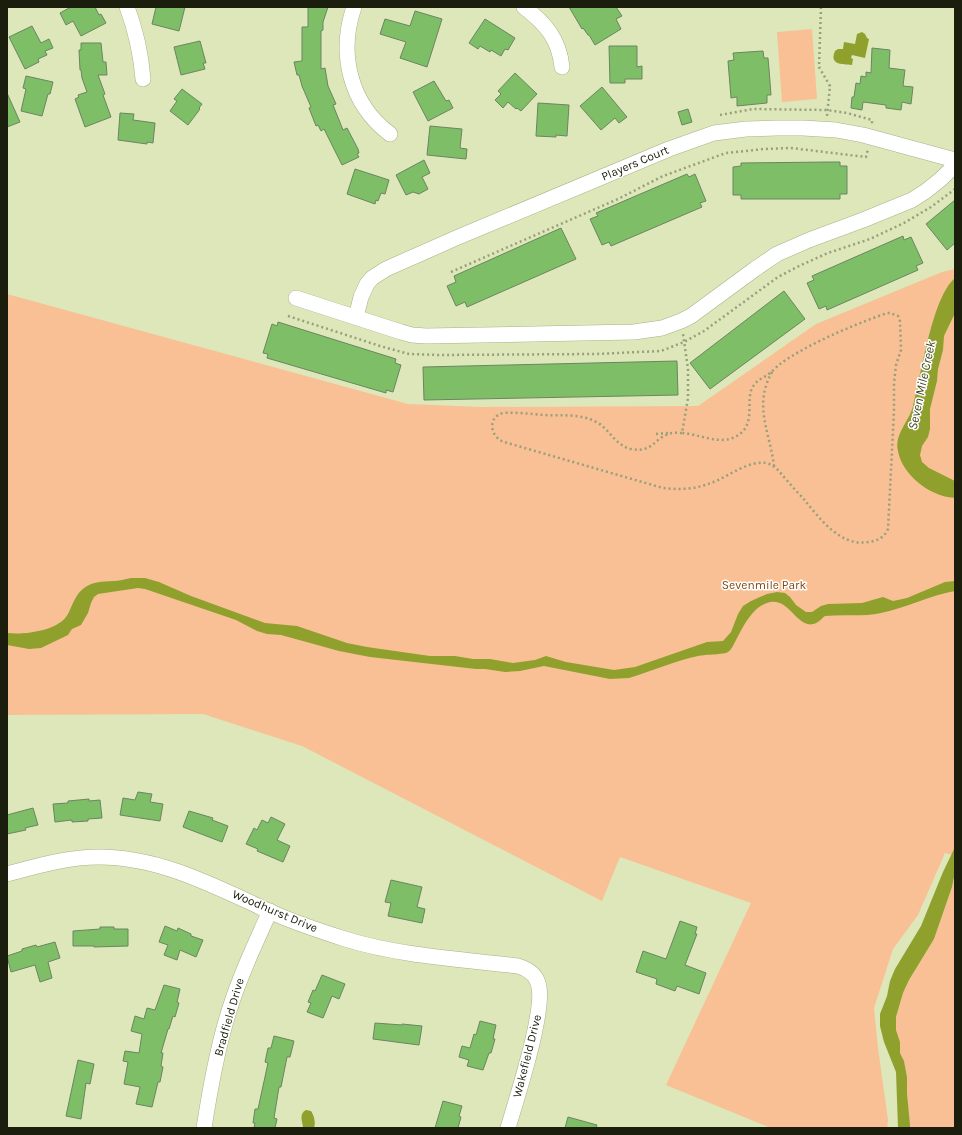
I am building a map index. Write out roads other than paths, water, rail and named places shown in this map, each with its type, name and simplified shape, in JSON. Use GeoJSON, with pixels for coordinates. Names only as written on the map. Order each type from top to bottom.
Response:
{"type":"FeatureCollection","features":[{"type":"Feature","properties":{"kind":"street"},"geometry":{"type":"LineString","coordinates":[[127,7],[141,53],[143,79]]}},
{"type":"Feature","properties":{"kind":"street"},"geometry":{"type":"LineString","coordinates":[[354,7],[348,26],[347,44],[351,77],[356,91],[367,112],[390,134]]}},
{"type":"Feature","properties":{"kind":"street"},"geometry":{"type":"LineString","coordinates":[[524,7],[544,25],[554,38],[559,49],[562,67]]}},
{"type":"Feature","properties":{"kind":"street","name":"Players Court"},"geometry":{"type":"LineString","coordinates":[[356,317],[361,297],[367,284],[372,278],[386,268],[668,149],[714,133],[746,129],[803,128],[826,130],[863,135],[955,160]]}},
{"type":"Feature","properties":{"kind":"street"},"geometry":{"type":"LineString","coordinates":[[296,298],[412,335],[439,336],[634,332],[662,328],[691,316],[777,254],[912,200],[941,179],[955,165]]}},
{"type":"Feature","properties":{"kind":"street","name":"Woodhurst Drive"},"geometry":{"type":"LineString","coordinates":[[7,874],[44,864],[72,859],[99,857],[130,859],[198,878],[270,911],[319,931],[363,945],[380,949],[518,966],[532,974],[538,983]]}},
{"type":"Feature","properties":{"kind":"street","name":"Bradfield Drive"},"geometry":{"type":"LineString","coordinates":[[204,1128],[222,1036],[229,1011],[248,959],[270,911]]}},
{"type":"Feature","properties":{"kind":"street","name":"Wakefield Drive"},"geometry":{"type":"LineString","coordinates":[[508,1128],[536,1026],[540,1002],[538,983]]}},
{"type":"Feature","properties":{"kind":"water"},"geometry":{"type":"Polygon","coordinates":[[[862,32],[869,39],[865,58],[852,55],[852,65],[841,64],[835,61],[835,51],[838,49],[843,49],[844,42],[855,44],[857,34],[862,32]]]}},
{"type":"Feature","properties":{"kind":"water","name":"Seven Mile Creek"},"geometry":{"type":"Polygon","coordinates":[[[955,278],[955,313],[944,336],[943,350],[930,409],[930,429],[928,437],[922,446],[920,455],[922,462],[929,468],[955,481],[955,498],[942,496],[919,484],[908,472],[900,459],[897,445],[900,434],[913,406],[928,338],[934,319],[947,288],[955,278]]]}},
{"type":"Feature","properties":{"kind":"water"},"geometry":{"type":"Polygon","coordinates":[[[131,578],[145,578],[159,582],[191,596],[265,623],[297,626],[347,643],[367,647],[430,656],[455,656],[473,659],[490,659],[513,663],[535,660],[546,656],[566,662],[614,670],[635,667],[707,642],[723,641],[731,632],[743,606],[767,594],[777,592],[785,593],[796,605],[806,612],[812,612],[821,606],[828,604],[862,603],[883,597],[893,601],[907,598],[945,582],[955,581],[955,591],[936,595],[881,613],[867,615],[825,616],[817,622],[809,624],[798,619],[782,604],[775,602],[767,603],[756,609],[752,614],[744,625],[732,648],[728,652],[723,654],[701,655],[689,658],[629,678],[610,679],[544,666],[520,671],[505,672],[370,657],[339,651],[281,635],[267,634],[257,631],[236,620],[145,589],[138,588],[98,594],[94,597],[88,613],[81,625],[72,629],[68,635],[41,648],[29,649],[7,645],[7,633],[40,631],[63,620],[68,614],[78,594],[91,584],[131,578]]]}},
{"type":"Feature","properties":{"kind":"water"},"geometry":{"type":"Polygon","coordinates":[[[955,847],[955,872],[952,887],[934,939],[909,980],[903,993],[896,1017],[896,1030],[900,1042],[900,1053],[904,1061],[907,1077],[910,1125],[910,1128],[898,1128],[896,1072],[884,1042],[880,1026],[880,1014],[895,969],[921,926],[955,847]]]}},
{"type":"Feature","properties":{"kind":"water"},"geometry":{"type":"Polygon","coordinates":[[[306,1110],[311,1111],[313,1115],[315,1121],[314,1128],[303,1127],[302,1113],[306,1110]]]}},
{"type":"Feature","properties":{"kind":"park label","name":"Sevenmile Park"},"geometry":{"type":"Point","coordinates":[764,585]}}]}
